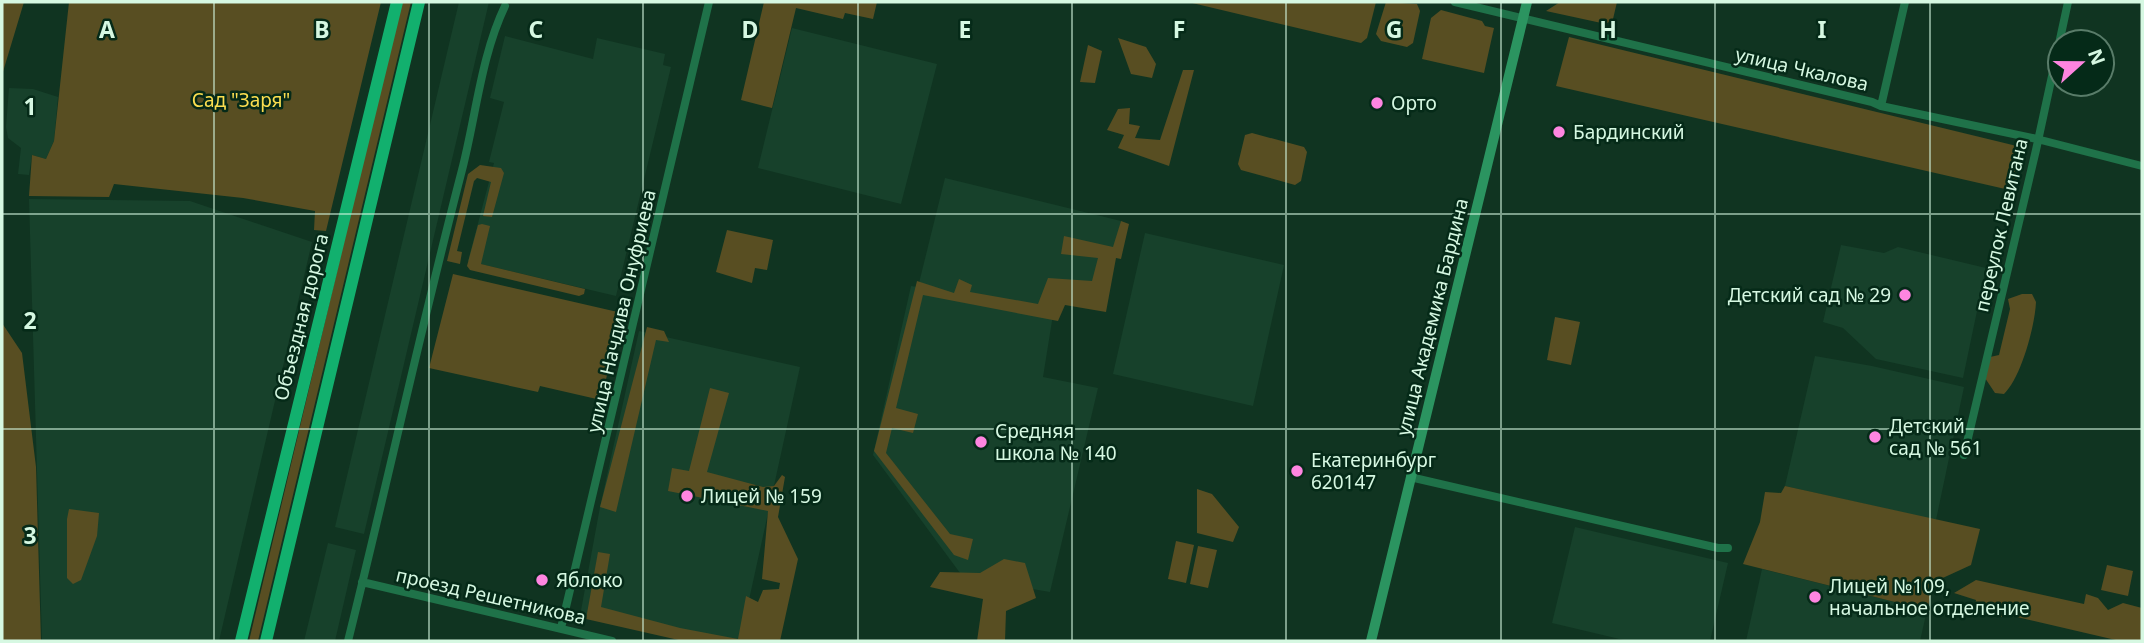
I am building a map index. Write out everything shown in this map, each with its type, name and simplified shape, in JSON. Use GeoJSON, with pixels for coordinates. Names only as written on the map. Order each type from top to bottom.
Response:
{"type":"FeatureCollection","features":[{"type":"Feature","properties":{"kind":"main road","name":"Объездная дорога"},"geometry":{"type":"LineString","coordinates":[[241,641],[397,2]]}},
{"type":"Feature","properties":{"kind":"main road"},"geometry":{"type":"LineString","coordinates":[[266,641],[419,2]]}},
{"type":"Feature","properties":{"kind":"street","name":"улица Начдива Онуфриева"},"geometry":{"type":"LineString","coordinates":[[561,628],[709,2]]}},
{"type":"Feature","properties":{"kind":"street","name":"улица Чкалова"},"geometry":{"type":"LineString","coordinates":[[1455,2],[1881,106],[2037,139],[2142,166]]}},
{"type":"Feature","properties":{"kind":"street","name":"улица Академика Бардина"},"geometry":{"type":"LineString","coordinates":[[1371,641],[1527,2]]}},
{"type":"Feature","properties":{"kind":"street"},"geometry":{"type":"LineString","coordinates":[[1881,106],[1905,2]]}},
{"type":"Feature","properties":{"kind":"street","name":"переулок Левитана"},"geometry":{"type":"LineString","coordinates":[[1964,455],[2067,2]]}},
{"type":"Feature","properties":{"kind":"street"},"geometry":{"type":"LineString","coordinates":[[348,641],[436,265],[467,151],[497,23],[505,6]]}},
{"type":"Feature","properties":{"kind":"street"},"geometry":{"type":"LineString","coordinates":[[1410,477],[1717,548],[1727,548]]}},
{"type":"Feature","properties":{"kind":"street","name":"проезд Решетникова"},"geometry":{"type":"LineString","coordinates":[[362,582],[612,641]]}},
{"type":"Feature","properties":{"kind":"shaded area"},"geometry":{"type":"Polygon","coordinates":[[[459,2],[489,2],[364,534],[335,527],[459,2]]]}},
{"type":"Feature","properties":{"kind":"shaded area"},"geometry":{"type":"Polygon","coordinates":[[[792,28],[937,64],[901,204],[758,168],[792,28]]]}},
{"type":"Feature","properties":{"kind":"shaded area"},"geometry":{"type":"Polygon","coordinates":[[[505,36],[593,59],[597,38],[665,54],[663,65],[671,67],[616,296],[468,261],[494,163],[489,162],[504,102],[490,98],[505,36]]]}},
{"type":"Feature","properties":{"kind":"shaded area"},"geometry":{"type":"Polygon","coordinates":[[[9,88],[33,89],[58,97],[54,141],[46,159],[32,155],[29,175],[18,174],[21,148],[8,138],[6,127],[9,88]]]}},
{"type":"Feature","properties":{"kind":"shaded area","name":"Средняя школа № 140"},"geometry":{"type":"Polygon","coordinates":[[[945,178],[1121,221],[1103,294],[1061,284],[1052,321],[1043,377],[1098,388],[1050,592],[963,577],[873,455],[911,286],[918,287],[945,178]]]}},
{"type":"Feature","properties":{"kind":"shaded area"},"geometry":{"type":"Polygon","coordinates":[[[29,199],[190,201],[312,242],[219,641],[42,641],[29,199]]]}},
{"type":"Feature","properties":{"kind":"shaded area"},"geometry":{"type":"Polygon","coordinates":[[[1145,233],[1284,265],[1253,406],[1113,374],[1145,233]]]}},
{"type":"Feature","properties":{"kind":"shaded area","name":"Детский сад № 29"},"geometry":{"type":"Polygon","coordinates":[[[1841,245],[1884,253],[1898,247],[1986,268],[1963,378],[1876,359],[1843,328],[1823,322],[1841,245]]]}},
{"type":"Feature","properties":{"kind":"shaded area","name":"Лицей № 159"},"geometry":{"type":"Polygon","coordinates":[[[639,331],[800,367],[740,641],[580,616],[600,507],[639,331]]]}},
{"type":"Feature","properties":{"kind":"shaded area","name":"Детский сад № 561"},"geometry":{"type":"Polygon","coordinates":[[[1815,356],[1964,387],[1936,520],[1785,486],[1815,356]]]}},
{"type":"Feature","properties":{"kind":"shaded area"},"geometry":{"type":"Polygon","coordinates":[[[1575,527],[1728,563],[1710,641],[1628,641],[1552,623],[1575,527]]]}},
{"type":"Feature","properties":{"kind":"shaded area"},"geometry":{"type":"Polygon","coordinates":[[[328,543],[356,550],[335,641],[304,641],[328,543]]]}},
{"type":"Feature","properties":{"kind":"shaded area","name":"Лицей №109, начальное отделение"},"geometry":{"type":"Polygon","coordinates":[[[1762,569],[1927,610],[1920,641],[1746,641],[1762,569]]]}},
{"type":"Feature","properties":{"kind":"green space"},"geometry":{"type":"Polygon","coordinates":[[[2,2],[24,2],[2,75],[2,2]]]}},
{"type":"Feature","properties":{"kind":"green space","name":"Сад \"Заря\""},"geometry":{"type":"Polygon","coordinates":[[[69,2],[381,2],[326,231],[314,230],[315,211],[243,198],[114,184],[109,197],[29,196],[32,155],[46,159],[54,141],[69,2]]]}},
{"type":"Feature","properties":{"kind":"green space"},"geometry":{"type":"Polygon","coordinates":[[[401,2],[411,2],[258,641],[249,641],[401,2]]]}},
{"type":"Feature","properties":{"kind":"green space"},"geometry":{"type":"Polygon","coordinates":[[[764,2],[877,2],[873,19],[845,13],[843,19],[796,8],[772,108],[741,100],[764,2]]]}},
{"type":"Feature","properties":{"kind":"green space"},"geometry":{"type":"Polygon","coordinates":[[[1188,2],[1376,2],[1367,38],[1361,43],[1188,2]]]}},
{"type":"Feature","properties":{"kind":"green space"},"geometry":{"type":"Polygon","coordinates":[[[1386,2],[1417,4],[1420,11],[1413,43],[1407,47],[1381,41],[1376,34],[1386,2]]]}},
{"type":"Feature","properties":{"kind":"green space"},"geometry":{"type":"Polygon","coordinates":[[[1560,2],[1617,2],[1613,19],[1606,24],[1546,11],[1560,2]]]}},
{"type":"Feature","properties":{"kind":"green space"},"geometry":{"type":"Polygon","coordinates":[[[1441,10],[1482,21],[1485,26],[1494,28],[1484,73],[1422,59],[1431,18],[1441,10]]]}},
{"type":"Feature","properties":{"kind":"green space"},"geometry":{"type":"Polygon","coordinates":[[[1569,37],[2025,148],[2014,191],[1556,86],[1569,37]]]}},
{"type":"Feature","properties":{"kind":"green space"},"geometry":{"type":"Polygon","coordinates":[[[1118,38],[1146,47],[1156,64],[1152,78],[1131,74],[1118,38]]]}},
{"type":"Feature","properties":{"kind":"green space"},"geometry":{"type":"Polygon","coordinates":[[[1088,45],[1102,51],[1095,83],[1080,82],[1088,45]]]}},
{"type":"Feature","properties":{"kind":"green space"},"geometry":{"type":"Polygon","coordinates":[[[1183,70],[1194,70],[1169,166],[1118,148],[1124,135],[1107,130],[1118,109],[1130,108],[1129,124],[1140,126],[1135,138],[1160,140],[1183,70]]]}},
{"type":"Feature","properties":{"kind":"green space"},"geometry":{"type":"Polygon","coordinates":[[[1252,133],[1304,147],[1307,152],[1301,181],[1295,185],[1241,170],[1238,164],[1245,135],[1252,133]]]}},
{"type":"Feature","properties":{"kind":"green space"},"geometry":{"type":"Polygon","coordinates":[[[480,165],[501,168],[504,173],[492,217],[483,216],[491,182],[477,178],[474,181],[457,251],[462,252],[460,264],[447,261],[468,174],[480,165]]]}},
{"type":"Feature","properties":{"kind":"green space"},"geometry":{"type":"Polygon","coordinates":[[[1121,221],[1129,224],[1121,259],[1116,258],[1106,312],[1065,305],[1058,321],[923,295],[896,408],[918,414],[913,433],[892,428],[886,453],[950,534],[973,539],[968,560],[954,555],[874,451],[917,281],[954,293],[959,279],[972,285],[970,292],[1038,304],[1048,278],[1092,281],[1098,258],[1061,254],[1064,236],[1113,247],[1121,221]]]}},
{"type":"Feature","properties":{"kind":"green space"},"geometry":{"type":"Polygon","coordinates":[[[478,225],[490,226],[481,264],[585,289],[584,294],[579,296],[470,270],[467,266],[478,225]]]}},
{"type":"Feature","properties":{"kind":"green space"},"geometry":{"type":"Polygon","coordinates":[[[727,230],[773,240],[767,270],[755,268],[752,283],[716,272],[727,230]]]}},
{"type":"Feature","properties":{"kind":"green space"},"geometry":{"type":"Polygon","coordinates":[[[453,274],[622,313],[601,400],[540,386],[538,392],[429,368],[453,274]]]}},
{"type":"Feature","properties":{"kind":"green space"},"geometry":{"type":"Polygon","coordinates":[[[2032,294],[2036,302],[2030,337],[2010,386],[2004,394],[1995,393],[1985,378],[1990,357],[1999,355],[2010,309],[2008,299],[2032,294]]]}},
{"type":"Feature","properties":{"kind":"green space"},"geometry":{"type":"Polygon","coordinates":[[[1555,317],[1580,322],[1571,365],[1547,360],[1555,317]]]}},
{"type":"Feature","properties":{"kind":"green space"},"geometry":{"type":"Polygon","coordinates":[[[2,323],[22,353],[36,467],[41,641],[2,641],[2,323]]]}},
{"type":"Feature","properties":{"kind":"green space"},"geometry":{"type":"Polygon","coordinates":[[[647,327],[664,331],[669,342],[656,340],[616,512],[600,507],[647,327]]]}},
{"type":"Feature","properties":{"kind":"green space"},"geometry":{"type":"Polygon","coordinates":[[[710,388],[729,393],[707,472],[763,487],[774,486],[782,475],[785,477],[778,517],[798,559],[780,641],[683,641],[586,619],[598,552],[610,554],[601,607],[680,628],[738,639],[746,596],[758,602],[763,590],[779,589],[780,583],[762,579],[768,511],[668,491],[672,468],[689,471],[710,388]]]}},
{"type":"Feature","properties":{"kind":"green space"},"geometry":{"type":"Polygon","coordinates":[[[1785,486],[1980,529],[1971,565],[1934,582],[1927,610],[1743,564],[1760,522],[1765,492],[1781,493],[1785,486]]]}},
{"type":"Feature","properties":{"kind":"green space"},"geometry":{"type":"Polygon","coordinates":[[[1197,489],[1212,494],[1239,527],[1233,542],[1197,533],[1197,489]]]}},
{"type":"Feature","properties":{"kind":"green space"},"geometry":{"type":"Polygon","coordinates":[[[69,509],[99,513],[97,536],[81,580],[73,584],[67,578],[69,509]]]}},
{"type":"Feature","properties":{"kind":"green space"},"geometry":{"type":"Polygon","coordinates":[[[1176,541],[1194,545],[1186,583],[1168,579],[1176,541]]]}},
{"type":"Feature","properties":{"kind":"green space"},"geometry":{"type":"Polygon","coordinates":[[[1198,546],[1217,550],[1208,588],[1190,584],[1198,546]]]}},
{"type":"Feature","properties":{"kind":"green space"},"geometry":{"type":"Polygon","coordinates":[[[1004,559],[1025,563],[1036,598],[1006,611],[1005,641],[977,641],[983,599],[930,587],[940,572],[980,573],[1004,559]]]}},
{"type":"Feature","properties":{"kind":"green space"},"geometry":{"type":"Polygon","coordinates":[[[2107,565],[2133,571],[2128,596],[2101,590],[2107,565]]]}},
{"type":"Feature","properties":{"kind":"green space"},"geometry":{"type":"Polygon","coordinates":[[[1976,580],[2084,604],[2086,594],[2098,598],[2108,610],[2123,603],[2142,608],[2142,641],[2120,641],[2004,614],[2002,617],[1974,610],[1976,600],[1954,593],[1976,580]]]}},
{"type":"Feature","properties":{"kind":"place","name":"Орто"},"geometry":{"type":"Point","coordinates":[1377,103]}},
{"type":"Feature","properties":{"kind":"place","name":"Бардинский"},"geometry":{"type":"Point","coordinates":[1559,132]}},
{"type":"Feature","properties":{"kind":"place","name":"Детский сад № 29"},"geometry":{"type":"Point","coordinates":[1905,295]}},
{"type":"Feature","properties":{"kind":"place","name":"Детский сад № 561"},"geometry":{"type":"Point","coordinates":[1875,437]}},
{"type":"Feature","properties":{"kind":"place","name":"Средняя школа № 140"},"geometry":{"type":"Point","coordinates":[981,442]}},
{"type":"Feature","properties":{"kind":"place","name":"Екатеринбург 620147"},"geometry":{"type":"Point","coordinates":[1297,471]}},
{"type":"Feature","properties":{"kind":"place","name":"Лицей № 159"},"geometry":{"type":"Point","coordinates":[687,496]}},
{"type":"Feature","properties":{"kind":"place","name":"Яблоко"},"geometry":{"type":"Point","coordinates":[542,580]}},
{"type":"Feature","properties":{"kind":"place","name":"Лицей №109, начальное отделение"},"geometry":{"type":"Point","coordinates":[1815,597]}}]}
